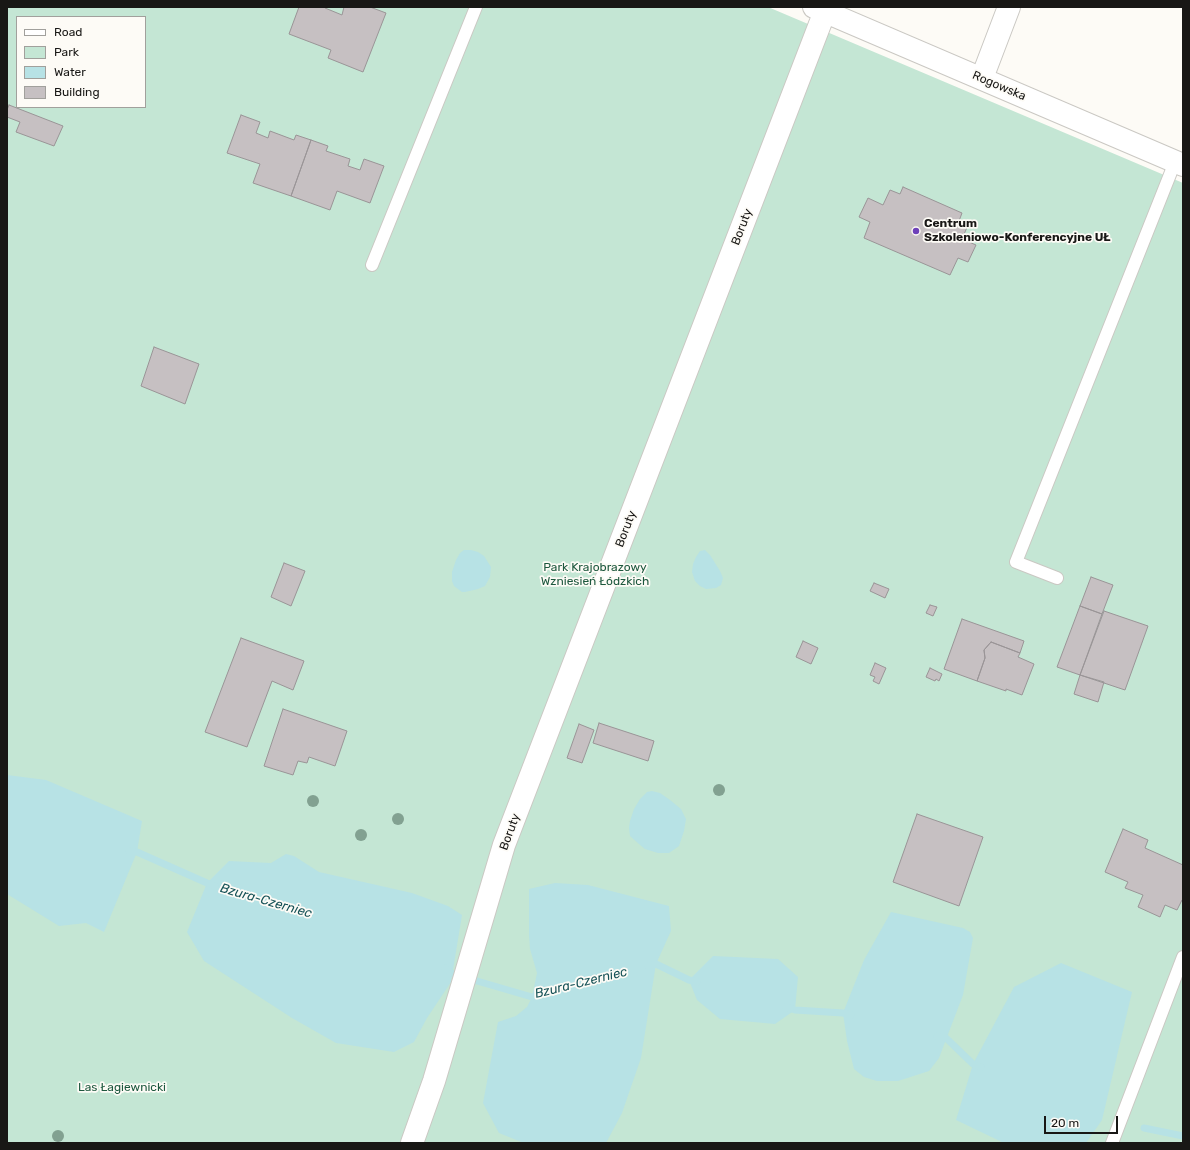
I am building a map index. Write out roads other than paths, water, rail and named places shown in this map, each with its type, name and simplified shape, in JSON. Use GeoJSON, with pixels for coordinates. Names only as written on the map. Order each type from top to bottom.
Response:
{"type":"FeatureCollection","features":[{"type":"Feature","properties":{"kind":"street"},"geometry":{"type":"LineString","coordinates":[[982,78],[1009,7]]}},
{"type":"Feature","properties":{"kind":"street","name":"Rogowska"},"geometry":{"type":"LineString","coordinates":[[820,9],[1179,163]]}},
{"type":"Feature","properties":{"kind":"street","name":"Boruty"},"geometry":{"type":"LineString","coordinates":[[412,1143],[434,1081],[507,837],[820,9]]}},
{"type":"Feature","properties":{"kind":"lane"},"geometry":{"type":"LineString","coordinates":[[372,265],[476,7]]}},
{"type":"Feature","properties":{"kind":"lane"},"geometry":{"type":"LineString","coordinates":[[1057,578],[1016,562],[1179,163]]}},
{"type":"Feature","properties":{"kind":"lane"},"geometry":{"type":"LineString","coordinates":[[1112,1143],[1183,957]]}},
{"type":"Feature","properties":{"kind":"water"},"geometry":{"type":"Polygon","coordinates":[[[464,550],[478,552],[484,556],[491,567],[490,577],[485,586],[462,592],[454,586],[452,581],[452,572],[456,560],[460,553],[464,550]]]}},
{"type":"Feature","properties":{"kind":"water"},"geometry":{"type":"Polygon","coordinates":[[[705,550],[710,555],[723,578],[721,585],[716,588],[706,589],[700,586],[695,581],[692,572],[696,557],[700,551],[705,550]]]}},
{"type":"Feature","properties":{"kind":"water"},"geometry":{"type":"Polygon","coordinates":[[[7,775],[46,780],[142,821],[137,852],[104,932],[86,923],[59,926],[7,894],[7,775]]]}},
{"type":"Feature","properties":{"kind":"water"},"geometry":{"type":"Polygon","coordinates":[[[652,791],[660,793],[681,809],[686,819],[679,846],[669,853],[658,853],[645,849],[630,836],[630,821],[634,809],[640,799],[647,792],[652,791]]]}},
{"type":"Feature","properties":{"kind":"water"},"geometry":{"type":"Polygon","coordinates":[[[286,854],[294,856],[319,872],[412,893],[448,906],[462,915],[451,982],[427,1018],[414,1042],[394,1052],[336,1043],[292,1018],[204,961],[187,932],[207,883],[229,861],[271,863],[286,854]]]}},
{"type":"Feature","properties":{"kind":"water"},"geometry":{"type":"Polygon","coordinates":[[[555,883],[588,885],[669,906],[671,931],[656,964],[641,1058],[622,1113],[606,1143],[524,1143],[499,1133],[483,1103],[498,1022],[516,1016],[527,1007],[532,997],[537,973],[530,949],[529,889],[555,883]]]}},
{"type":"Feature","properties":{"kind":"water"},"geometry":{"type":"Polygon","coordinates":[[[891,912],[963,928],[970,932],[973,938],[963,995],[939,1058],[929,1071],[898,1081],[877,1081],[864,1077],[854,1069],[847,1041],[843,1013],[864,960],[891,912]]]}},
{"type":"Feature","properties":{"kind":"water"},"geometry":{"type":"Polygon","coordinates":[[[713,956],[778,959],[798,977],[795,1010],[775,1024],[720,1019],[697,1000],[689,980],[713,956]]]}},
{"type":"Feature","properties":{"kind":"water"},"geometry":{"type":"Polygon","coordinates":[[[1061,963],[1132,992],[1102,1120],[1086,1143],[1004,1143],[956,1120],[973,1064],[1014,987],[1061,963]]]}},
{"type":"Feature","properties":{"kind":"waterway","name":"Bzura-Czerniec"},"geometry":{"type":"LineString","coordinates":[[129,851],[137,852],[215,886]]}},
{"type":"Feature","properties":{"kind":"waterway","name":"Bzura-Czerniec"},"geometry":{"type":"LineString","coordinates":[[648,966],[656,964],[689,980],[697,982]]}},
{"type":"Feature","properties":{"kind":"waterway","name":"Bzura-Czerniec"},"geometry":{"type":"LineString","coordinates":[[445,968],[453,974],[532,997],[541,995]]}},
{"type":"Feature","properties":{"kind":"waterway","name":"Bzura-Czerniec"},"geometry":{"type":"LineString","coordinates":[[786,1007],[795,1010],[843,1013],[851,1015]]}},
{"type":"Feature","properties":{"kind":"waterway","name":"Bzura-Czerniec"},"geometry":{"type":"LineString","coordinates":[[937,1036],[946,1038],[973,1064],[981,1067]]}},
{"type":"Feature","properties":{"kind":"waterway","name":"Bzura-Czerniec"},"geometry":{"type":"LineString","coordinates":[[1144,1128],[1183,1136]]}},
{"type":"Feature","properties":{"kind":"place","name":"Centrum Szkoleniowo-Konferencyjne UŁ"},"geometry":{"type":"Point","coordinates":[916,231]}},
{"type":"Feature","properties":{"kind":"park label","name":"Park Krajobrazowy Wzniesień Łódzkich"},"geometry":{"type":"Point","coordinates":[595,575]}},
{"type":"Feature","properties":{"kind":"park label","name":"Las Łagiewnicki"},"geometry":{"type":"Point","coordinates":[122,1088]}}]}
